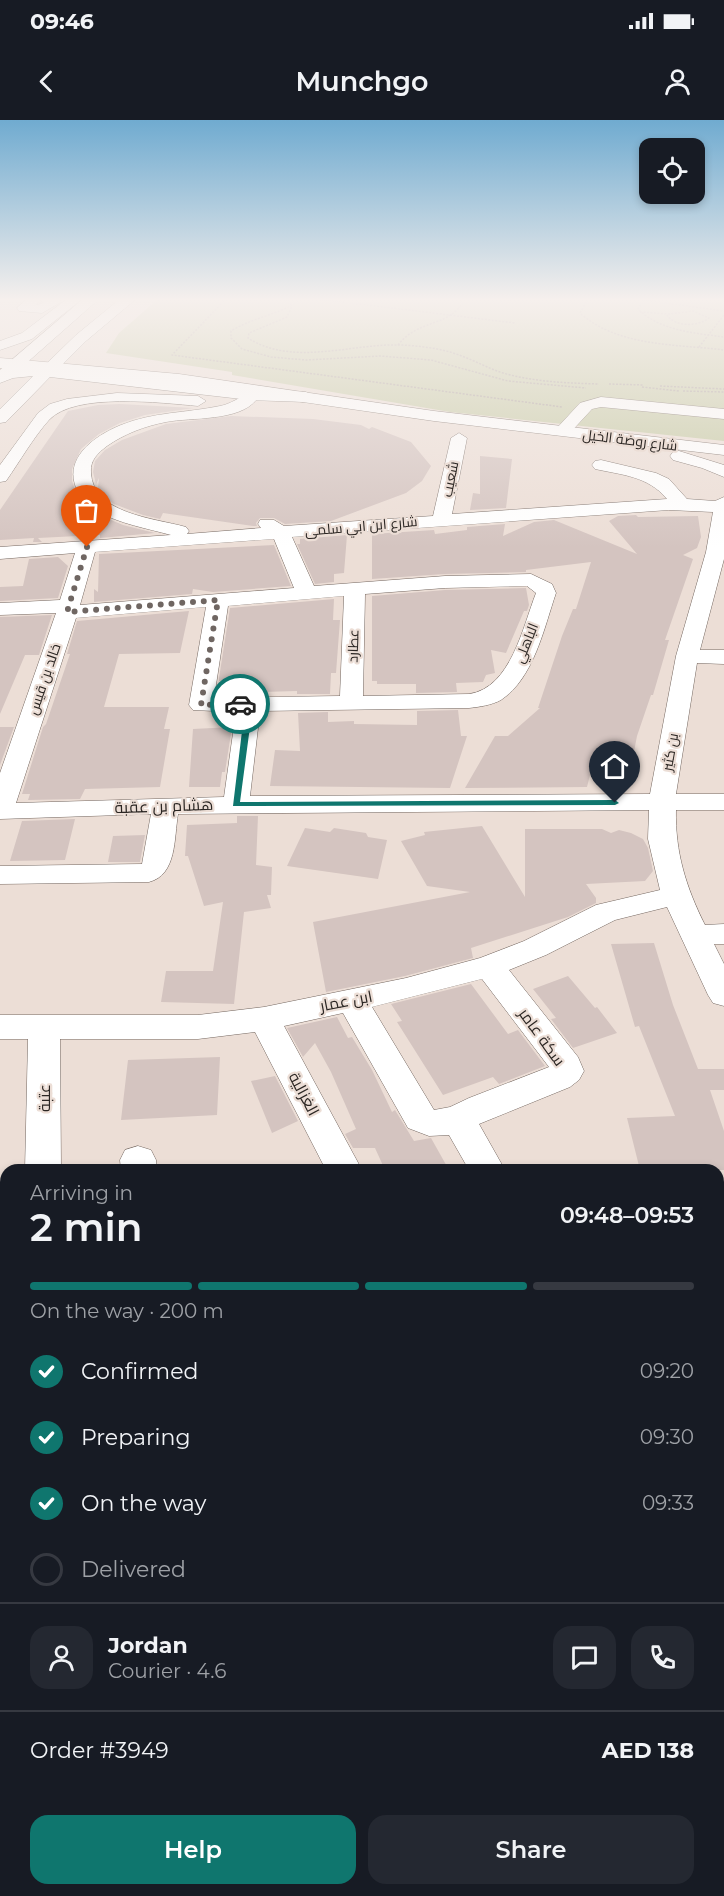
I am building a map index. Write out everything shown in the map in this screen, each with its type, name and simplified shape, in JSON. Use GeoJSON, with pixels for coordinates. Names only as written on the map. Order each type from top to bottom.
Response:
{"type":"FeatureCollection","features":[{"type":"Feature","properties":{"kind":"main road"},"geometry":{"type":"LineString","coordinates":[[1,409],[18,382]]}},
{"type":"Feature","properties":{"kind":"main road","name":"شارع روضة الخيل"},"geometry":{"type":"LineString","coordinates":[[81,382],[249,399],[460,430],[724,460]]}},
{"type":"Feature","properties":{"kind":"main road"},"geometry":{"type":"LineString","coordinates":[[108,382],[270,397],[306,397]]}},
{"type":"Feature","properties":{"kind":"main road","name":"شارع روضة الخيل"},"geometry":{"type":"LineString","coordinates":[[200,382],[562,432],[724,450]]}},
{"type":"Feature","properties":{"kind":"street"},"geometry":{"type":"LineString","coordinates":[[0,477],[48,412],[62,405],[141,396],[232,405],[234,409]]}},
{"type":"Feature","properties":{"kind":"street"},"geometry":{"type":"LineString","coordinates":[[178,540],[183,537],[179,531],[142,522],[101,506],[88,492],[81,470],[82,463],[90,452],[116,434],[144,422],[234,409],[249,399]]}},
{"type":"Feature","properties":{"kind":"street"},"geometry":{"type":"LineString","coordinates":[[562,432],[590,404],[608,402],[724,414]]}},
{"type":"Feature","properties":{"kind":"street","name":"شعيب"},"geometry":{"type":"LineString","coordinates":[[442,519],[459,438]]}},
{"type":"Feature","properties":{"kind":"street"},"geometry":{"type":"LineString","coordinates":[[679,456],[708,464],[724,472]]}},
{"type":"Feature","properties":{"kind":"street"},"geometry":{"type":"LineString","coordinates":[[602,465],[650,477],[663,483],[680,503]]}},
{"type":"Feature","properties":{"kind":"street"},"geometry":{"type":"LineString","coordinates":[[636,475],[630,478],[629,484],[648,506]]}},
{"type":"Feature","properties":{"kind":"street","name":"شارع ابن ابي سلمى"},"geometry":{"type":"LineString","coordinates":[[0,553],[178,540],[274,529],[680,503],[722,513]]}},
{"type":"Feature","properties":{"kind":"street","name":"بن كثير"},"geometry":{"type":"LineString","coordinates":[[722,513],[720,553],[687,656],[662,802],[662,839],[676,896],[724,995]]}},
{"type":"Feature","properties":{"kind":"street"},"geometry":{"type":"LineString","coordinates":[[274,529],[307,594]]}},
{"type":"Feature","properties":{"kind":"street","name":"خالد بن قيس"},"geometry":{"type":"LineString","coordinates":[[0,811],[87,547]]}},
{"type":"Feature","properties":{"kind":"street","name":"الباهلي"},"geometry":{"type":"LineString","coordinates":[[0,609],[68,609],[218,600],[445,582],[531,580],[545,588],[546,593],[516,670],[492,695],[469,701],[201,705],[218,600]]}},
{"type":"Feature","properties":{"kind":"street","name":"عطارد"},"geometry":{"type":"LineString","coordinates":[[351,703],[356,589]]}},
{"type":"Feature","properties":{"kind":"street"},"geometry":{"type":"LineString","coordinates":[[687,656],[724,657]]}},
{"type":"Feature","properties":{"kind":"street"},"geometry":{"type":"LineString","coordinates":[[236,804],[249,704]]}},
{"type":"Feature","properties":{"kind":"street","name":"هشام بن عقبة"},"geometry":{"type":"LineString","coordinates":[[0,811],[236,804],[724,802]]}},
{"type":"Feature","properties":{"kind":"street"},"geometry":{"type":"LineString","coordinates":[[0,875],[149,873],[154,868],[166,807]]}},
{"type":"Feature","properties":{"kind":"street","name":"ابن عمار"},"geometry":{"type":"LineString","coordinates":[[0,1027],[198,1027],[264,1019],[406,990],[489,966],[535,948],[606,912],[676,896]]}},
{"type":"Feature","properties":{"kind":"street"},"geometry":{"type":"LineString","coordinates":[[693,935],[724,934]]}},
{"type":"Feature","properties":{"kind":"street","name":"سكة عامر"},"geometry":{"type":"LineString","coordinates":[[352,1001],[420,1118],[436,1125],[458,1119],[481,1107],[558,1078],[567,1071],[566,1066],[489,966]]}},
{"type":"Feature","properties":{"kind":"street","name":"الغزالية"},"geometry":{"type":"LineString","coordinates":[[264,1019],[341,1164]]}},
{"type":"Feature","properties":{"kind":"street","name":"عتبة"},"geometry":{"type":"LineString","coordinates":[[43,1164],[44,1027]]}},
{"type":"Feature","properties":{"kind":"street"},"geometry":{"type":"LineString","coordinates":[[458,1119],[484,1164]]}},
{"type":"Feature","properties":{"kind":"path"},"geometry":{"type":"LineString","coordinates":[[373,382],[584,409]]}},
{"type":"Feature","properties":{"kind":"path"},"geometry":{"type":"LineString","coordinates":[[514,382],[562,387],[647,387],[714,396]]}},
{"type":"Feature","properties":{"kind":"path"},"geometry":{"type":"LineString","coordinates":[[562,382],[724,391]]}},
{"type":"Feature","properties":{"kind":"path"},"geometry":{"type":"LineString","coordinates":[[681,391],[724,391]]}},
{"type":"Feature","properties":{"kind":"green space"},"geometry":{"type":"Polygon","coordinates":[[[273,382],[724,382],[724,441],[450,412],[273,382]]]}},
{"type":"Feature","properties":{"kind":"building"},"geometry":{"type":"Polygon","coordinates":[[[98,405],[194,408],[145,415],[120,423],[99,434],[81,449],[72,469],[72,481],[76,493],[88,508],[78,536],[38,538],[42,542],[33,542],[34,538],[0,540],[0,510],[68,411],[98,405]]]}},
{"type":"Feature","properties":{"kind":"building"},"geometry":{"type":"Polygon","coordinates":[[[231,416],[313,419],[361,425],[369,429],[372,427],[411,442],[431,466],[422,481],[406,493],[331,521],[285,524],[274,518],[260,518],[256,523],[257,526],[163,513],[160,519],[143,515],[114,504],[98,488],[99,478],[96,484],[93,472],[95,461],[105,450],[122,440],[166,424],[231,416]]]}},
{"type":"Feature","properties":{"kind":"building"},"geometry":{"type":"Polygon","coordinates":[[[480,456],[512,459],[506,508],[470,510],[473,493],[480,494],[480,456]]]}},
{"type":"Feature","properties":{"kind":"building"},"geometry":{"type":"Polygon","coordinates":[[[97,514],[123,525],[155,533],[100,538],[100,535],[96,535],[97,514]]]}},
{"type":"Feature","properties":{"kind":"building"},"geometry":{"type":"Polygon","coordinates":[[[636,515],[638,517],[698,516],[701,537],[697,548],[683,555],[693,559],[665,640],[669,640],[653,695],[651,695],[637,736],[632,762],[597,757],[597,768],[591,771],[587,787],[465,788],[495,736],[508,736],[540,708],[538,708],[562,636],[573,609],[576,609],[591,562],[526,570],[526,572],[372,579],[372,534],[434,530],[435,534],[467,530],[467,527],[505,524],[503,536],[534,522],[554,520],[637,554],[609,521],[618,516],[636,515]]]}},
{"type":"Feature","properties":{"kind":"building"},"geometry":{"type":"Polygon","coordinates":[[[347,535],[344,573],[334,574],[334,582],[315,584],[297,544],[300,544],[300,539],[347,535]]]}},
{"type":"Feature","properties":{"kind":"building"},"geometry":{"type":"Polygon","coordinates":[[[274,545],[291,586],[213,592],[193,589],[192,594],[94,602],[94,589],[98,592],[99,554],[274,545]]]}},
{"type":"Feature","properties":{"kind":"building"},"geometry":{"type":"Polygon","coordinates":[[[58,557],[68,566],[58,598],[0,601],[0,587],[23,586],[29,559],[58,557]]]}},
{"type":"Feature","properties":{"kind":"building"},"geometry":{"type":"Polygon","coordinates":[[[526,588],[529,605],[527,611],[524,611],[506,653],[491,650],[495,673],[486,675],[483,682],[456,683],[457,692],[416,693],[416,684],[377,684],[377,681],[372,681],[372,596],[445,590],[526,588]]]}},
{"type":"Feature","properties":{"kind":"building"},"geometry":{"type":"Polygon","coordinates":[[[334,599],[333,620],[340,620],[336,673],[331,673],[330,694],[297,694],[297,691],[221,693],[222,681],[219,681],[219,678],[230,608],[334,599]]]}},
{"type":"Feature","properties":{"kind":"building"},"geometry":{"type":"Polygon","coordinates":[[[189,611],[180,653],[119,654],[104,707],[169,707],[164,729],[170,729],[160,787],[85,789],[80,799],[28,800],[30,794],[22,794],[43,727],[70,654],[67,654],[77,621],[189,611]]]}},
{"type":"Feature","properties":{"kind":"building"},"geometry":{"type":"Polygon","coordinates":[[[52,615],[39,655],[25,655],[0,714],[0,617],[52,615]]]}},
{"type":"Feature","properties":{"kind":"building"},"geometry":{"type":"Polygon","coordinates":[[[458,710],[461,736],[467,736],[450,788],[270,786],[275,750],[300,751],[298,713],[328,712],[328,722],[354,721],[354,724],[417,725],[417,711],[458,710]]]}},
{"type":"Feature","properties":{"kind":"building"},"geometry":{"type":"Polygon","coordinates":[[[0,727],[14,727],[0,765],[0,727]]]}},
{"type":"Feature","properties":{"kind":"building"},"geometry":{"type":"Polygon","coordinates":[[[232,727],[225,772],[222,772],[220,787],[189,787],[193,729],[232,727]]]}},
{"type":"Feature","properties":{"kind":"building"},"geometry":{"type":"Polygon","coordinates":[[[237,816],[258,816],[256,865],[272,867],[271,895],[267,895],[271,908],[244,912],[234,1004],[161,1002],[166,971],[213,971],[223,902],[204,906],[188,856],[185,856],[187,825],[237,823],[237,816]]]}},
{"type":"Feature","properties":{"kind":"building"},"geometry":{"type":"Polygon","coordinates":[[[75,819],[65,860],[10,861],[22,821],[75,819]]]}},
{"type":"Feature","properties":{"kind":"building"},"geometry":{"type":"Polygon","coordinates":[[[482,826],[525,897],[525,829],[602,829],[611,833],[619,830],[631,833],[643,839],[648,848],[653,871],[645,881],[586,884],[596,898],[596,903],[568,917],[471,948],[473,958],[405,976],[326,992],[313,922],[470,892],[427,886],[401,841],[425,835],[424,832],[482,826]]]}},
{"type":"Feature","properties":{"kind":"building"},"geometry":{"type":"Polygon","coordinates":[[[305,828],[330,832],[334,828],[366,833],[368,837],[387,840],[378,879],[287,866],[305,828]]]}},
{"type":"Feature","properties":{"kind":"building"},"geometry":{"type":"Polygon","coordinates":[[[145,835],[140,862],[108,862],[113,836],[145,835]]]}},
{"type":"Feature","properties":{"kind":"building"},"geometry":{"type":"Polygon","coordinates":[[[654,943],[673,1005],[698,1069],[724,1069],[724,1090],[710,1090],[724,1131],[724,1164],[638,1164],[627,1118],[675,1116],[639,1026],[635,1027],[611,944],[654,943]]]}},
{"type":"Feature","properties":{"kind":"building"},"geometry":{"type":"Polygon","coordinates":[[[568,976],[617,1033],[573,1048],[551,1019],[556,1018],[533,989],[568,976]]]}},
{"type":"Feature","properties":{"kind":"building"},"geometry":{"type":"Polygon","coordinates":[[[471,984],[508,1034],[518,1030],[545,1066],[499,1084],[493,1077],[443,1095],[397,1022],[402,1021],[391,1004],[471,984]]]}},
{"type":"Feature","properties":{"kind":"building"},"geometry":{"type":"Polygon","coordinates":[[[337,1017],[348,1038],[352,1037],[372,1070],[392,1112],[395,1110],[414,1141],[431,1138],[446,1164],[382,1164],[375,1148],[353,1148],[345,1134],[356,1129],[331,1072],[315,1043],[303,1057],[287,1028],[337,1017]]]}},
{"type":"Feature","properties":{"kind":"building"},"geometry":{"type":"Polygon","coordinates":[[[220,1057],[217,1115],[121,1120],[128,1060],[220,1057]]]}},
{"type":"Feature","properties":{"kind":"building"},"geometry":{"type":"Polygon","coordinates":[[[275,1076],[298,1121],[272,1133],[251,1081],[275,1076]]]}},
{"type":"Feature","properties":{"kind":"way so far"},"geometry":{"type":"LineString","coordinates":[[87,547],[67,612],[218,600],[201,705],[240,704]]}},
{"type":"Feature","properties":{"kind":"route"},"geometry":{"type":"LineString","coordinates":[[240,704],[249,704],[236,804],[615,803]]}}]}
